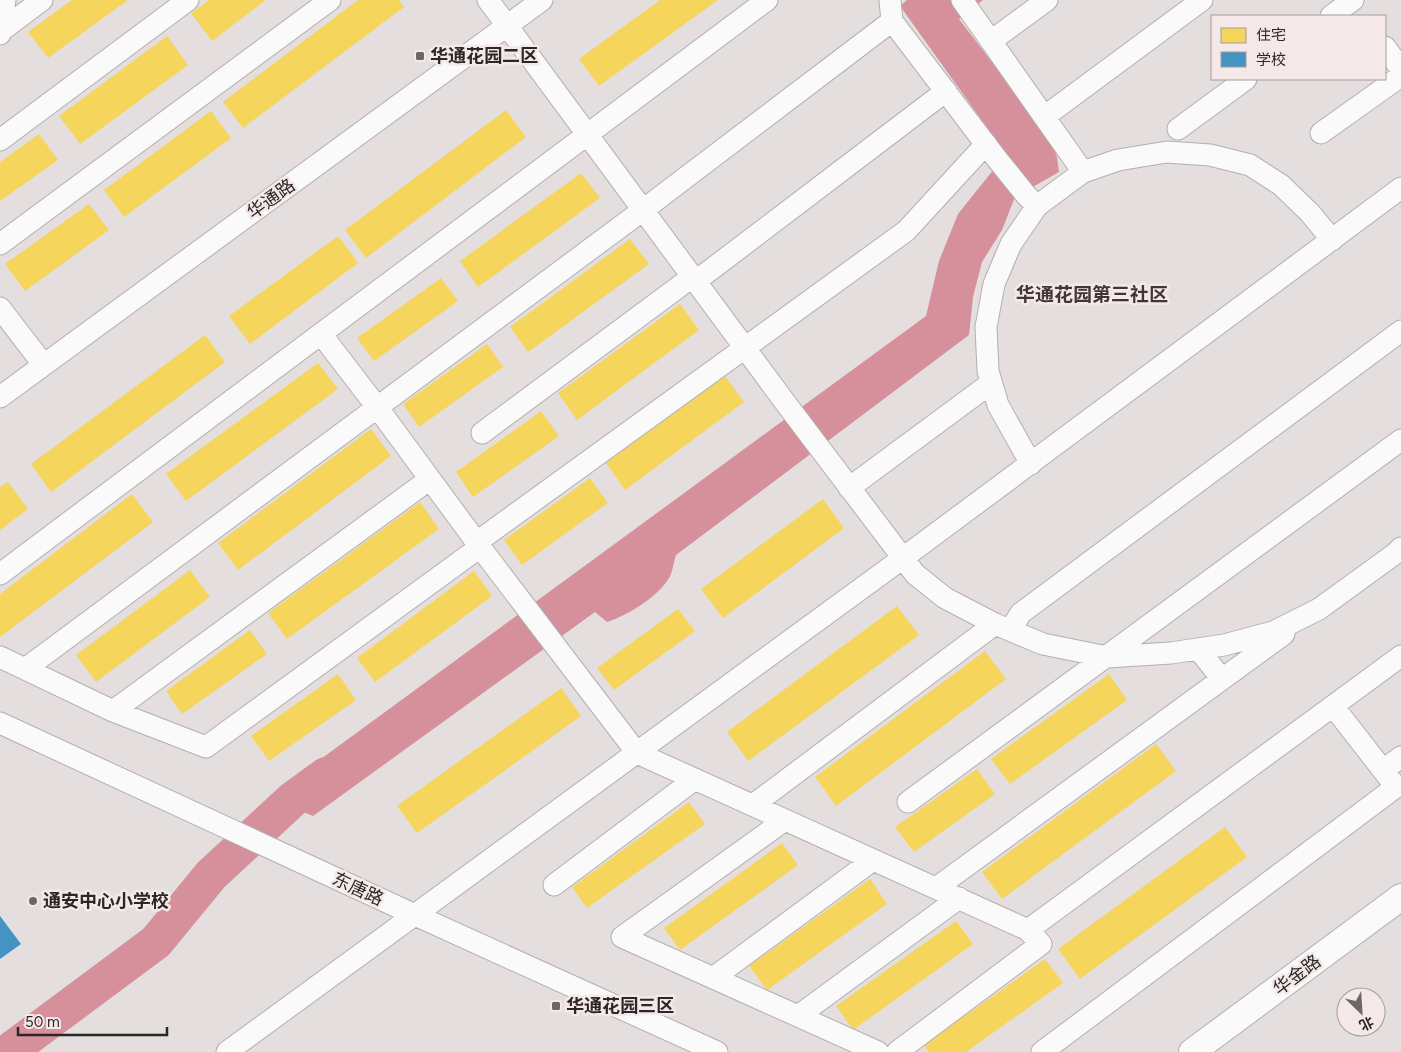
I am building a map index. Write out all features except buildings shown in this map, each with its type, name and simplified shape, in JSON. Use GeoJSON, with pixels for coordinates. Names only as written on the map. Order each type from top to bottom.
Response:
{"type":"FeatureCollection","features":[{"type":"Feature","properties":{"kind":"main road","name":"华金路"},"geometry":{"type":"LineString","coordinates":[[1192,1052],[1401,898]]}},
{"type":"Feature","properties":{"kind":"street"},"geometry":{"type":"LineString","coordinates":[[1,32],[6,0]]}},
{"type":"Feature","properties":{"kind":"street"},"geometry":{"type":"LineString","coordinates":[[1,32],[42,0]]}},
{"type":"Feature","properties":{"kind":"street"},"geometry":{"type":"LineString","coordinates":[[0,140],[188,0]]}},
{"type":"Feature","properties":{"kind":"street"},"geometry":{"type":"LineString","coordinates":[[0,244],[330,0]]}},
{"type":"Feature","properties":{"kind":"street"},"geometry":{"type":"LineString","coordinates":[[488,0],[914,574],[945,598],[1003,627],[1044,644],[1106,657],[1171,653],[1224,645],[1273,632],[1319,609]]}},
{"type":"Feature","properties":{"kind":"street","name":"华通路"},"geometry":{"type":"LineString","coordinates":[[0,397],[542,0]]}},
{"type":"Feature","properties":{"kind":"street"},"geometry":{"type":"LineString","coordinates":[[0,574],[767,0]]}},
{"type":"Feature","properties":{"kind":"street"},"geometry":{"type":"LineString","coordinates":[[991,41],[1047,0]]}},
{"type":"Feature","properties":{"kind":"street"},"geometry":{"type":"LineString","coordinates":[[1044,117],[1202,0]]}},
{"type":"Feature","properties":{"kind":"street"},"geometry":{"type":"LineString","coordinates":[[1333,15],[1354,4]]}},
{"type":"Feature","properties":{"kind":"street"},"geometry":{"type":"LineString","coordinates":[[967,7],[1083,172]]}},
{"type":"Feature","properties":{"kind":"street"},"geometry":{"type":"LineString","coordinates":[[26,670],[643,210],[891,10],[946,91],[1032,200]]}},
{"type":"Feature","properties":{"kind":"street"},"geometry":{"type":"LineString","coordinates":[[1321,133],[1401,69],[1386,48]]}},
{"type":"Feature","properties":{"kind":"street"},"geometry":{"type":"LineString","coordinates":[[1178,130],[1245,80]]}},
{"type":"Feature","properties":{"kind":"street"},"geometry":{"type":"LineString","coordinates":[[482,433],[694,279],[946,91]]}},
{"type":"Feature","properties":{"kind":"street"},"geometry":{"type":"LineString","coordinates":[[0,657],[113,711],[206,747],[906,231],[992,151]]}},
{"type":"Feature","properties":{"kind":"street"},"geometry":{"type":"LineString","coordinates":[[1031,464],[998,405],[988,371],[986,327],[994,284],[1010,244],[1032,200],[1083,172],[1118,160],[1167,152],[1210,155],[1250,165],[1281,186],[1310,213],[1332,240]]}},
{"type":"Feature","properties":{"kind":"street"},"geometry":{"type":"LineString","coordinates":[[227,1052],[1031,464],[1401,188]]}},
{"type":"Feature","properties":{"kind":"street"},"geometry":{"type":"LineString","coordinates":[[0,308],[43,364]]}},
{"type":"Feature","properties":{"kind":"street"},"geometry":{"type":"LineString","coordinates":[[753,805],[1003,627],[1401,331]]}},
{"type":"Feature","properties":{"kind":"street"},"geometry":{"type":"LineString","coordinates":[[321,334],[636,753],[1028,930],[1041,944],[897,1052]]}},
{"type":"Feature","properties":{"kind":"street"},"geometry":{"type":"LineString","coordinates":[[849,488],[991,383]]}},
{"type":"Feature","properties":{"kind":"street"},"geometry":{"type":"LineString","coordinates":[[908,802],[1401,440]]}},
{"type":"Feature","properties":{"kind":"street"},"geometry":{"type":"LineString","coordinates":[[113,711],[430,479]]}},
{"type":"Feature","properties":{"kind":"street"},"geometry":{"type":"LineString","coordinates":[[936,888],[1399,550]]}},
{"type":"Feature","properties":{"kind":"street"},"geometry":{"type":"LineString","coordinates":[[1198,649],[1222,679]]}},
{"type":"Feature","properties":{"kind":"street"},"geometry":{"type":"LineString","coordinates":[[1028,930],[1401,656]]}},
{"type":"Feature","properties":{"kind":"street"},"geometry":{"type":"LineString","coordinates":[[1042,1052],[1396,787],[1333,706]]}},
{"type":"Feature","properties":{"kind":"street","name":"东唐路"},"geometry":{"type":"LineString","coordinates":[[0,723],[717,1052]]}},
{"type":"Feature","properties":{"kind":"street"},"geometry":{"type":"LineString","coordinates":[[1383,770],[1401,757]]}},
{"type":"Feature","properties":{"kind":"street"},"geometry":{"type":"LineString","coordinates":[[554,885],[695,779]]}},
{"type":"Feature","properties":{"kind":"street"},"geometry":{"type":"LineString","coordinates":[[785,820],[622,937],[878,1052]]}},
{"type":"Feature","properties":{"kind":"street"},"geometry":{"type":"LineString","coordinates":[[713,978],[873,860]]}},
{"type":"Feature","properties":{"kind":"street"},"geometry":{"type":"LineString","coordinates":[[798,1016],[959,898]]}},
{"type":"Feature","properties":{"kind":"shaded area"},"geometry":{"type":"Polygon","coordinates":[[[907,0],[983,0],[959,19],[1051,140],[1057,157],[1059,172],[1015,197],[1002,230],[982,262],[973,297],[969,335],[676,555],[667,582],[644,603],[624,615],[607,622],[595,612],[313,816],[269,797],[926,316],[939,261],[958,214],[1006,154],[900,6],[907,0]]]}},
{"type":"Feature","properties":{"kind":"waterway"},"geometry":{"type":"LineString","coordinates":[[8,1052],[156,942],[211,875],[293,799],[326,775]]}},
{"type":"Feature","properties":{"kind":"place","name":"华通花园二区"},"geometry":{"type":"Point","coordinates":[420,56]}},
{"type":"Feature","properties":{"kind":"place","name":"通安中心小学校"},"geometry":{"type":"Point","coordinates":[33,901]}},
{"type":"Feature","properties":{"kind":"place","name":"华通花园三区"},"geometry":{"type":"Point","coordinates":[556,1006]}},
{"type":"Feature","properties":{"kind":"district","name":"华通花园第三社区"},"geometry":{"type":"Point","coordinates":[1092,294]}}]}
